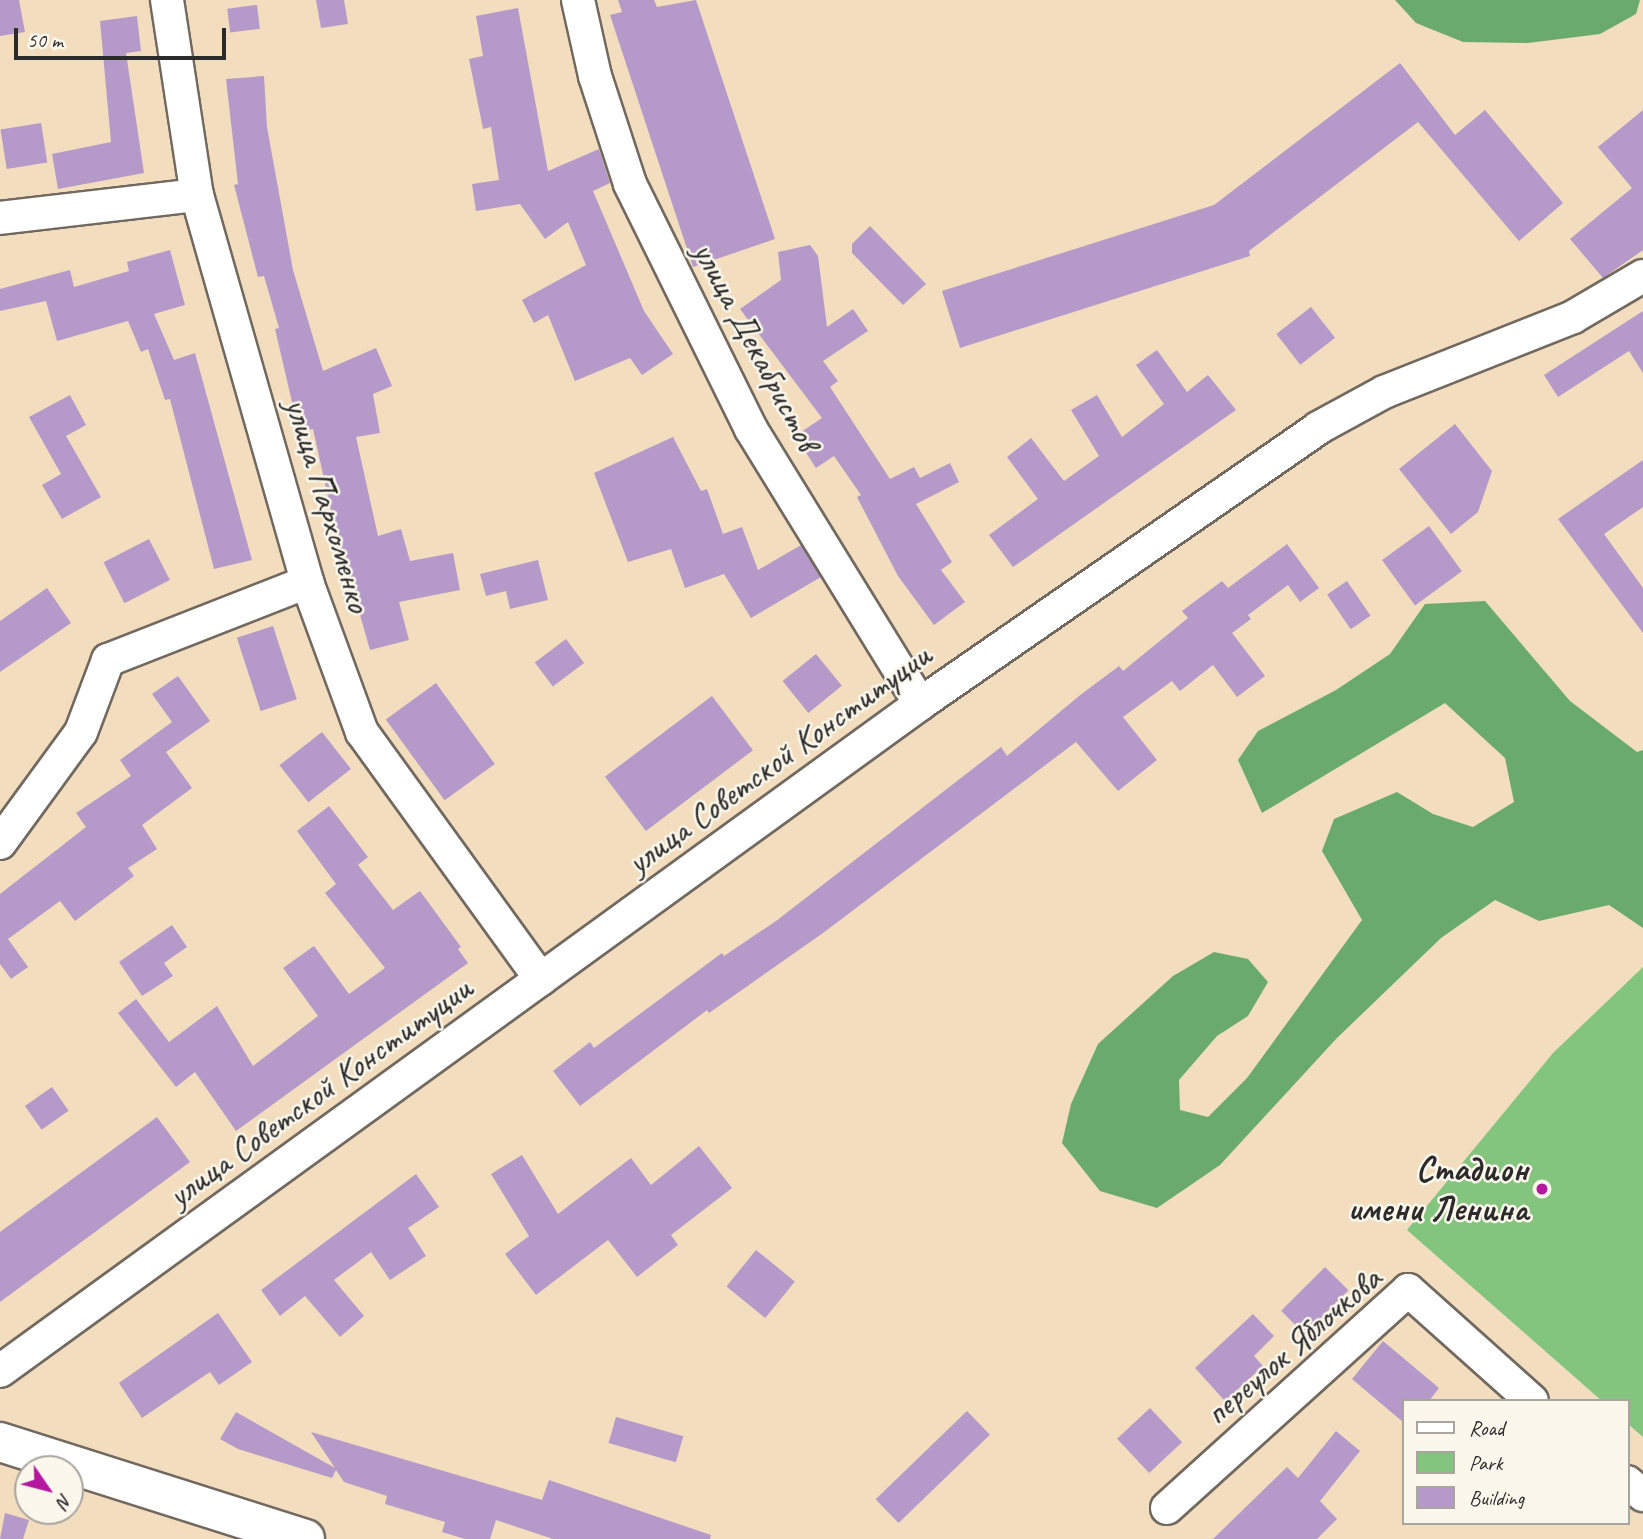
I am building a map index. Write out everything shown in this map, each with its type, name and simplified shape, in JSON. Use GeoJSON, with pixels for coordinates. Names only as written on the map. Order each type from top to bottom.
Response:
{"type":"FeatureCollection","features":[{"type":"Feature","properties":{"kind":"street","name":"улица Пархоменко"},"geometry":{"type":"LineString","coordinates":[[167,0],[197,195],[307,582],[362,732],[541,979]]}},
{"type":"Feature","properties":{"kind":"street","name":"улица Декабристов"},"geometry":{"type":"LineString","coordinates":[[578,0],[595,76],[636,197],[751,429],[920,704]]}},
{"type":"Feature","properties":{"kind":"street"},"geometry":{"type":"LineString","coordinates":[[0,218],[197,195]]}},
{"type":"Feature","properties":{"kind":"street","name":"улица Советской Конституции"},"geometry":{"type":"LineString","coordinates":[[0,1371],[920,704],[1318,428],[1384,392],[1573,317],[1643,276]]}},
{"type":"Feature","properties":{"kind":"street"},"geometry":{"type":"LineString","coordinates":[[0,843],[81,732],[108,660],[307,582]]}},
{"type":"Feature","properties":{"kind":"street","name":"переулок Яблочкова"},"geometry":{"type":"LineString","coordinates":[[1167,1508],[1408,1290],[1530,1399]]}},
{"type":"Feature","properties":{"kind":"street"},"geometry":{"type":"LineString","coordinates":[[0,1442],[305,1539]]}},
{"type":"Feature","properties":{"kind":"street"},"geometry":{"type":"LineString","coordinates":[[1629,1484],[1643,1495]]}},
{"type":"Feature","properties":{"kind":"green space"},"geometry":{"type":"Polygon","coordinates":[[[1395,0],[1640,0],[1636,14],[1600,34],[1528,43],[1463,42],[1416,23],[1395,0]]]}},
{"type":"Feature","properties":{"kind":"green space"},"geometry":{"type":"Polygon","coordinates":[[[1485,601],[1570,701],[1637,752],[1643,750],[1643,928],[1609,905],[1539,921],[1495,900],[1441,938],[1336,1039],[1220,1165],[1157,1208],[1100,1191],[1062,1143],[1071,1104],[1098,1044],[1173,976],[1214,952],[1248,959],[1268,982],[1248,1016],[1217,1036],[1179,1080],[1180,1110],[1208,1117],[1247,1078],[1362,920],[1322,851],[1334,819],[1397,792],[1433,814],[1473,827],[1514,802],[1505,758],[1445,703],[1262,813],[1238,760],[1258,731],[1336,690],[1390,654],[1425,604],[1485,601]]]}},
{"type":"Feature","properties":{"kind":"green space","name":"Стадион имени Ленина"},"geometry":{"type":"Polygon","coordinates":[[[1643,967],[1643,1437],[1629,1425],[1629,1399],[1600,1399],[1407,1230],[1553,1053],[1643,967]]]}},
{"type":"Feature","properties":{"kind":"building"},"geometry":{"type":"Polygon","coordinates":[[[0,0],[19,0],[25,32],[0,36],[0,0]]]}},
{"type":"Feature","properties":{"kind":"building"},"geometry":{"type":"Polygon","coordinates":[[[316,0],[344,0],[348,24],[321,28],[316,0]]]}},
{"type":"Feature","properties":{"kind":"building"},"geometry":{"type":"Polygon","coordinates":[[[618,0],[654,0],[657,7],[696,0],[775,239],[693,267],[610,15],[622,12],[618,0]]]}},
{"type":"Feature","properties":{"kind":"building"},"geometry":{"type":"Polygon","coordinates":[[[257,5],[260,29],[230,32],[227,9],[257,5]]]}},
{"type":"Feature","properties":{"kind":"building"},"geometry":{"type":"Polygon","coordinates":[[[518,8],[548,171],[599,149],[610,183],[593,191],[644,311],[673,354],[642,375],[630,358],[575,381],[548,315],[534,323],[522,300],[586,265],[568,222],[545,239],[520,204],[476,211],[472,184],[499,180],[491,127],[483,129],[469,59],[483,56],[476,16],[518,8]]]}},
{"type":"Feature","properties":{"kind":"building"},"geometry":{"type":"Polygon","coordinates":[[[137,16],[141,51],[126,53],[144,173],[58,189],[52,154],[111,142],[100,21],[137,16]]]}},
{"type":"Feature","properties":{"kind":"building"},"geometry":{"type":"Polygon","coordinates":[[[1400,63],[1455,135],[1485,110],[1563,203],[1519,241],[1418,122],[1249,251],[1250,256],[960,348],[942,291],[1214,205],[1400,63]]]}},
{"type":"Feature","properties":{"kind":"building"},"geometry":{"type":"Polygon","coordinates":[[[264,76],[267,127],[293,270],[323,371],[376,348],[392,386],[373,394],[380,433],[356,437],[378,536],[401,529],[410,561],[453,553],[460,590],[399,602],[409,640],[370,650],[334,524],[313,429],[299,432],[275,329],[279,328],[264,276],[258,277],[234,185],[238,184],[226,79],[264,76]]]}},
{"type":"Feature","properties":{"kind":"building"},"geometry":{"type":"Polygon","coordinates":[[[1643,110],[1643,250],[1603,278],[1570,239],[1632,188],[1598,147],[1643,110]]]}},
{"type":"Feature","properties":{"kind":"building"},"geometry":{"type":"Polygon","coordinates":[[[41,123],[47,163],[7,169],[1,129],[41,123]]]}},
{"type":"Feature","properties":{"kind":"building"},"geometry":{"type":"Polygon","coordinates":[[[870,226],[926,284],[903,305],[852,253],[852,244],[870,226]]]}},
{"type":"Feature","properties":{"kind":"building"},"geometry":{"type":"Polygon","coordinates":[[[810,245],[818,256],[827,327],[853,309],[868,331],[823,361],[838,381],[830,387],[890,479],[914,467],[920,478],[950,463],[959,482],[916,504],[952,562],[941,570],[965,602],[934,625],[898,576],[857,497],[861,495],[834,456],[816,468],[795,436],[822,418],[740,309],[781,280],[778,252],[810,245]]]}},
{"type":"Feature","properties":{"kind":"building"},"geometry":{"type":"Polygon","coordinates":[[[170,250],[185,305],[154,314],[174,360],[195,353],[252,560],[214,569],[170,399],[165,400],[148,349],[141,352],[128,321],[57,341],[46,301],[0,311],[0,289],[70,270],[74,287],[129,271],[127,262],[170,250]]]}},
{"type":"Feature","properties":{"kind":"building"},"geometry":{"type":"Polygon","coordinates":[[[1311,307],[1335,338],[1300,365],[1276,334],[1311,307]]]}},
{"type":"Feature","properties":{"kind":"building"},"geometry":{"type":"Polygon","coordinates":[[[1643,311],[1643,373],[1629,351],[1558,397],[1544,375],[1643,311]]]}},
{"type":"Feature","properties":{"kind":"building"},"geometry":{"type":"Polygon","coordinates":[[[1157,350],[1187,392],[1208,375],[1236,410],[1013,567],[989,535],[1038,499],[1007,457],[1031,438],[1064,481],[1099,456],[1071,410],[1097,395],[1122,437],[1164,404],[1136,365],[1157,350]]]}},
{"type":"Feature","properties":{"kind":"building"},"geometry":{"type":"Polygon","coordinates":[[[70,395],[86,425],[66,436],[101,497],[62,519],[42,485],[61,474],[29,417],[70,395]]]}},
{"type":"Feature","properties":{"kind":"building"},"geometry":{"type":"Polygon","coordinates":[[[1455,424],[1492,471],[1478,512],[1451,534],[1399,469],[1455,424]]]}},
{"type":"Feature","properties":{"kind":"building"},"geometry":{"type":"Polygon","coordinates":[[[673,437],[701,491],[707,489],[723,534],[742,527],[758,570],[801,545],[821,577],[751,618],[724,574],[685,588],[671,549],[628,562],[594,473],[673,437]]]}},
{"type":"Feature","properties":{"kind":"building"},"geometry":{"type":"Polygon","coordinates":[[[1643,460],[1643,507],[1604,534],[1643,588],[1643,633],[1558,519],[1643,460]]]}},
{"type":"Feature","properties":{"kind":"building"},"geometry":{"type":"Polygon","coordinates":[[[1429,526],[1462,571],[1415,605],[1382,560],[1429,526]]]}},
{"type":"Feature","properties":{"kind":"building"},"geometry":{"type":"Polygon","coordinates":[[[149,539],[170,580],[124,603],[104,562],[149,539]]]}},
{"type":"Feature","properties":{"kind":"building"},"geometry":{"type":"Polygon","coordinates":[[[1287,544],[1319,588],[1300,602],[1288,585],[1248,615],[1251,619],[1232,633],[1265,676],[1237,697],[1213,665],[1180,691],[1172,681],[1123,717],[1157,760],[1118,791],[1076,742],[823,933],[709,1013],[707,1010],[580,1106],[553,1071],[590,1042],[594,1048],[722,953],[724,956],[776,921],[1001,747],[1007,756],[1079,696],[1119,666],[1123,671],[1188,618],[1182,611],[1222,581],[1228,588],[1287,544]]]}},
{"type":"Feature","properties":{"kind":"building"},"geometry":{"type":"Polygon","coordinates":[[[538,560],[548,600],[510,609],[506,591],[486,596],[480,574],[538,560]]]}},
{"type":"Feature","properties":{"kind":"building"},"geometry":{"type":"Polygon","coordinates":[[[1347,581],[1370,616],[1351,629],[1327,594],[1347,581]]]}},
{"type":"Feature","properties":{"kind":"building"},"geometry":{"type":"Polygon","coordinates":[[[47,588],[71,623],[0,672],[0,621],[47,588]]]}},
{"type":"Feature","properties":{"kind":"building"},"geometry":{"type":"Polygon","coordinates":[[[273,626],[297,699],[261,711],[237,638],[273,626]]]}},
{"type":"Feature","properties":{"kind":"building"},"geometry":{"type":"Polygon","coordinates":[[[566,639],[584,663],[553,686],[535,662],[566,639]]]}},
{"type":"Feature","properties":{"kind":"building"},"geometry":{"type":"Polygon","coordinates":[[[816,654],[842,686],[808,713],[783,681],[816,654]]]}},
{"type":"Feature","properties":{"kind":"building"},"geometry":{"type":"Polygon","coordinates":[[[178,676],[210,721],[166,752],[192,788],[142,825],[157,849],[128,868],[134,876],[75,921],[60,901],[8,939],[28,967],[11,979],[0,964],[0,894],[86,827],[76,813],[131,776],[120,760],[172,722],[152,694],[178,676]]]}},
{"type":"Feature","properties":{"kind":"building"},"geometry":{"type":"Polygon","coordinates":[[[436,683],[495,764],[445,800],[386,719],[436,683]]]}},
{"type":"Feature","properties":{"kind":"building"},"geometry":{"type":"Polygon","coordinates":[[[712,696],[753,750],[646,831],[605,777],[712,696]]]}},
{"type":"Feature","properties":{"kind":"building"},"geometry":{"type":"Polygon","coordinates":[[[322,732],[351,769],[308,802],[279,765],[322,732]]]}},
{"type":"Feature","properties":{"kind":"building"},"geometry":{"type":"Polygon","coordinates":[[[329,806],[368,857],[358,865],[393,910],[420,891],[461,947],[458,949],[468,963],[236,1131],[195,1072],[176,1087],[118,1013],[136,999],[169,1042],[217,1006],[253,1066],[318,1016],[283,968],[314,946],[349,994],[385,968],[325,893],[336,884],[297,831],[329,806]]]}},
{"type":"Feature","properties":{"kind":"building"},"geometry":{"type":"Polygon","coordinates":[[[172,925],[187,947],[164,963],[173,976],[142,996],[119,962],[172,925]]]}},
{"type":"Feature","properties":{"kind":"building"},"geometry":{"type":"Polygon","coordinates":[[[52,1087],[69,1111],[42,1130],[25,1106],[52,1087]]]}},
{"type":"Feature","properties":{"kind":"building"},"geometry":{"type":"Polygon","coordinates":[[[157,1117],[190,1162],[0,1302],[0,1232],[157,1117]]]}},
{"type":"Feature","properties":{"kind":"building"},"geometry":{"type":"Polygon","coordinates":[[[699,1146],[732,1188],[671,1235],[678,1245],[637,1277],[608,1240],[536,1295],[505,1254],[529,1236],[491,1174],[522,1155],[558,1214],[631,1158],[651,1185],[699,1146]]]}},
{"type":"Feature","properties":{"kind":"building"},"geometry":{"type":"Polygon","coordinates":[[[416,1174],[439,1207],[408,1228],[426,1256],[390,1280],[371,1252],[334,1280],[364,1316],[340,1337],[305,1296],[280,1316],[261,1290],[416,1174]]]}},
{"type":"Feature","properties":{"kind":"building"},"geometry":{"type":"Polygon","coordinates":[[[756,1250],[795,1281],[765,1318],[726,1287],[756,1250]]]}},
{"type":"Feature","properties":{"kind":"building"},"geometry":{"type":"Polygon","coordinates":[[[1325,1267],[1348,1290],[1304,1334],[1281,1311],[1325,1267]]]}},
{"type":"Feature","properties":{"kind":"building"},"geometry":{"type":"Polygon","coordinates":[[[218,1313],[252,1362],[219,1385],[210,1372],[142,1418],[119,1383],[218,1313]]]}},
{"type":"Feature","properties":{"kind":"building"},"geometry":{"type":"Polygon","coordinates":[[[1253,1314],[1274,1336],[1254,1356],[1263,1366],[1225,1401],[1195,1368],[1253,1314]]]}},
{"type":"Feature","properties":{"kind":"building"},"geometry":{"type":"Polygon","coordinates":[[[1383,1341],[1439,1388],[1431,1399],[1402,1399],[1402,1421],[1352,1379],[1383,1341]]]}},
{"type":"Feature","properties":{"kind":"building"},"geometry":{"type":"Polygon","coordinates":[[[1150,1408],[1182,1442],[1149,1473],[1117,1439],[1150,1408]]]}},
{"type":"Feature","properties":{"kind":"building"},"geometry":{"type":"Polygon","coordinates":[[[967,1411],[990,1435],[899,1523],[876,1499],[967,1411]]]}},
{"type":"Feature","properties":{"kind":"building"},"geometry":{"type":"Polygon","coordinates":[[[236,1412],[335,1468],[311,1432],[542,1500],[549,1480],[711,1535],[710,1539],[553,1539],[496,1520],[490,1539],[465,1539],[442,1532],[445,1522],[385,1504],[387,1496],[344,1482],[336,1470],[332,1478],[238,1449],[220,1439],[236,1412]]]}},
{"type":"Feature","properties":{"kind":"building"},"geometry":{"type":"Polygon","coordinates":[[[616,1417],[683,1436],[676,1462],[609,1443],[616,1417]]]}},
{"type":"Feature","properties":{"kind":"building"},"geometry":{"type":"Polygon","coordinates":[[[1336,1431],[1360,1451],[1320,1501],[1337,1519],[1317,1539],[1213,1539],[1287,1467],[1298,1478],[1336,1431]]]}},
{"type":"Feature","properties":{"kind":"building"},"geometry":{"type":"Polygon","coordinates":[[[5,1513],[14,1516],[14,1525],[27,1525],[23,1539],[0,1539],[5,1513]]]}},
{"type":"Feature","properties":{"kind":"place","name":"Стадион имени Ленина"},"geometry":{"type":"Point","coordinates":[1542,1189]}}]}
